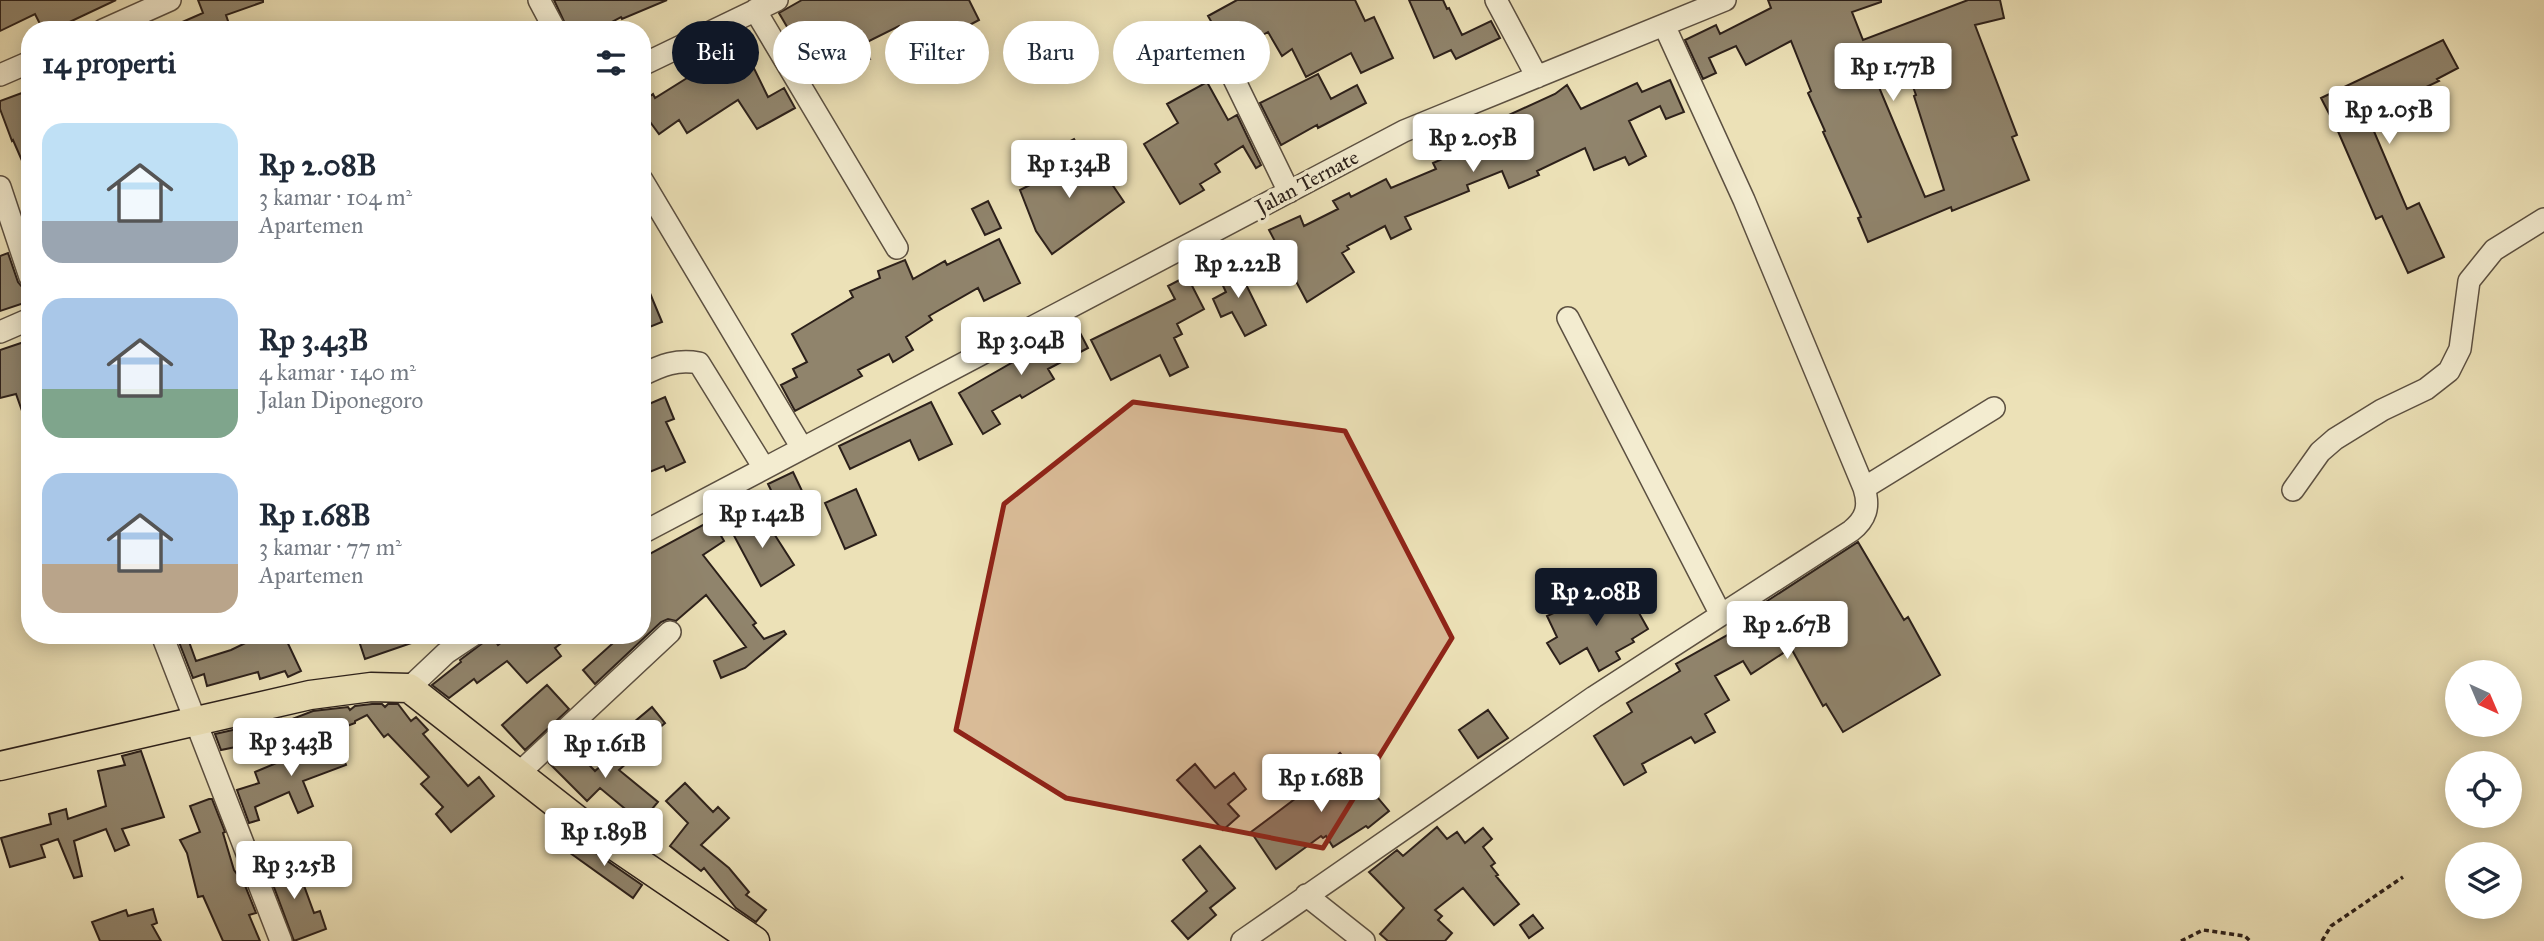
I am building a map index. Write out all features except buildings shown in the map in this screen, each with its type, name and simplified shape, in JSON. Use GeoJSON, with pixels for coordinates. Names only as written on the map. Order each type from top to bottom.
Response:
{"type":"FeatureCollection","features":[{"type":"Feature","properties":{"kind":"main road"},"geometry":{"type":"LineString","coordinates":[[0,766],[310,695],[370,687],[410,688],[581,823],[755,941]]}},
{"type":"Feature","properties":{"kind":"street"},"geometry":{"type":"LineString","coordinates":[[123,21],[170,0]]}},
{"type":"Feature","properties":{"kind":"street"},"geometry":{"type":"LineString","coordinates":[[539,0],[550,21]]}},
{"type":"Feature","properties":{"kind":"street"},"geometry":{"type":"LineString","coordinates":[[651,61],[777,0]]}},
{"type":"Feature","properties":{"kind":"street"},"geometry":{"type":"LineString","coordinates":[[1496,0],[1537,77]]}},
{"type":"Feature","properties":{"kind":"street","name":"Jalan Ternate"},"geometry":{"type":"LineString","coordinates":[[651,528],[1404,131],[1725,0]]}},
{"type":"Feature","properties":{"kind":"street"},"geometry":{"type":"LineString","coordinates":[[755,10],[897,248]]}},
{"type":"Feature","properties":{"kind":"street"},"geometry":{"type":"LineString","coordinates":[[1242,941],[1594,697],[1857,526],[1867,512],[1864,488],[1744,200],[1664,25]]}},
{"type":"Feature","properties":{"kind":"street"},"geometry":{"type":"LineString","coordinates":[[0,75],[21,66]]}},
{"type":"Feature","properties":{"kind":"street"},"geometry":{"type":"LineString","coordinates":[[1236,84],[1289,192]]}},
{"type":"Feature","properties":{"kind":"street"},"geometry":{"type":"LineString","coordinates":[[0,187],[21,250]]}},
{"type":"Feature","properties":{"kind":"street"},"geometry":{"type":"LineString","coordinates":[[651,195],[802,448]]}},
{"type":"Feature","properties":{"kind":"street"},"geometry":{"type":"LineString","coordinates":[[2293,491],[2320,452],[2335,439],[2382,410],[2426,389],[2449,371],[2460,349],[2469,281],[2494,250],[2544,219]]}},
{"type":"Feature","properties":{"kind":"street"},"geometry":{"type":"LineString","coordinates":[[1568,317],[1721,615]]}},
{"type":"Feature","properties":{"kind":"street"},"geometry":{"type":"LineString","coordinates":[[0,332],[21,323]]}},
{"type":"Feature","properties":{"kind":"street"},"geometry":{"type":"LineString","coordinates":[[651,370],[664,363],[684,360],[699,363],[764,468]]}},
{"type":"Feature","properties":{"kind":"street"},"geometry":{"type":"LineString","coordinates":[[1864,488],[1994,408]]}},
{"type":"Feature","properties":{"kind":"street"},"geometry":{"type":"LineString","coordinates":[[518,774],[670,632]]}},
{"type":"Feature","properties":{"kind":"street"},"geometry":{"type":"LineString","coordinates":[[165,644],[281,941]]}},
{"type":"Feature","properties":{"kind":"street"},"geometry":{"type":"LineString","coordinates":[[410,688],[459,644]]}},
{"type":"Feature","properties":{"kind":"street"},"geometry":{"type":"LineString","coordinates":[[1306,895],[1364,941]]}},
{"type":"Feature","properties":{"kind":"path"},"geometry":{"type":"LineString","coordinates":[[2322,941],[2331,926],[2403,877]]}},
{"type":"Feature","properties":{"kind":"path"},"geometry":{"type":"LineString","coordinates":[[2180,941],[2203,930],[2245,936],[2250,941]]}},
{"type":"Feature","properties":{"kind":"highlighted area"},"geometry":{"type":"Polygon","coordinates":[[[1133,402],[1345,431],[1452,638],[1323,848],[1066,798],[956,730],[1004,504],[1133,402]]]}}]}
